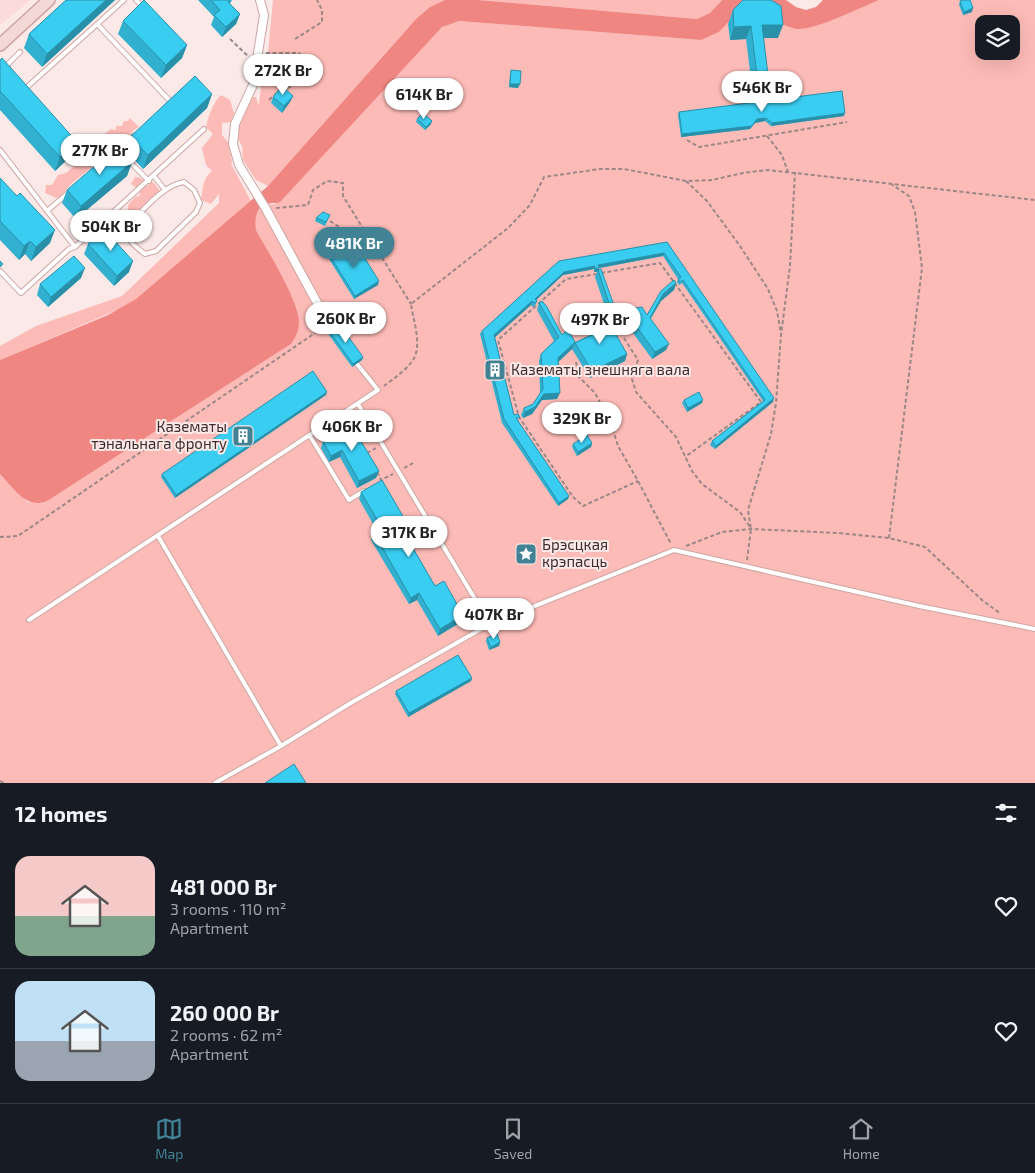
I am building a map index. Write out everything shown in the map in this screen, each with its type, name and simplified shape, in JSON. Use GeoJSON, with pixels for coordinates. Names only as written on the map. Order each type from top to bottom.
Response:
{"type":"FeatureCollection","features":[{"type":"Feature","properties":{"kind":"main road"},"geometry":{"type":"LineString","coordinates":[[2,39],[49,0]]}},
{"type":"Feature","properties":{"kind":"street"},"geometry":{"type":"LineString","coordinates":[[260,0],[264,15],[253,85],[236,124],[234,144],[239,165],[266,209],[333,332]]}},
{"type":"Feature","properties":{"kind":"lane"},"geometry":{"type":"LineString","coordinates":[[26,88],[124,0]]}},
{"type":"Feature","properties":{"kind":"lane"},"geometry":{"type":"LineString","coordinates":[[136,0],[148,12]]}},
{"type":"Feature","properties":{"kind":"lane"},"geometry":{"type":"LineString","coordinates":[[98,25],[170,102]]}},
{"type":"Feature","properties":{"kind":"lane"},"geometry":{"type":"LineString","coordinates":[[13,73],[6,65],[20,52]]}},
{"type":"Feature","properties":{"kind":"lane"},"geometry":{"type":"LineString","coordinates":[[20,80],[33,95]]}},
{"type":"Feature","properties":{"kind":"lane"},"geometry":{"type":"LineString","coordinates":[[164,108],[177,96]]}},
{"type":"Feature","properties":{"kind":"lane"},"geometry":{"type":"LineString","coordinates":[[0,271],[22,293],[149,181],[204,129]]}},
{"type":"Feature","properties":{"kind":"lane"},"geometry":{"type":"LineString","coordinates":[[112,156],[138,132]]}},
{"type":"Feature","properties":{"kind":"lane"},"geometry":{"type":"LineString","coordinates":[[72,139],[98,168]]}},
{"type":"Feature","properties":{"kind":"lane"},"geometry":{"type":"LineString","coordinates":[[118,149],[149,181]]}},
{"type":"Feature","properties":{"kind":"lane"},"geometry":{"type":"LineString","coordinates":[[0,150],[75,247]]}},
{"type":"Feature","properties":{"kind":"lane"},"geometry":{"type":"LineString","coordinates":[[90,174],[105,162]]}},
{"type":"Feature","properties":{"kind":"lane"},"geometry":{"type":"LineString","coordinates":[[154,176],[165,190]]}},
{"type":"Feature","properties":{"kind":"lane"},"geometry":{"type":"LineString","coordinates":[[184,182],[194,190],[200,203],[196,212],[156,251],[145,254],[132,244],[126,233],[127,226],[165,190],[174,184],[184,182]]}},
{"type":"Feature","properties":{"kind":"lane"},"geometry":{"type":"LineString","coordinates":[[47,211],[76,186]]}},
{"type":"Feature","properties":{"kind":"lane"},"geometry":{"type":"LineString","coordinates":[[29,620],[378,390],[357,364]]}},
{"type":"Feature","properties":{"kind":"lane"},"geometry":{"type":"LineString","coordinates":[[358,404],[490,624]]}},
{"type":"Feature","properties":{"kind":"lane"},"geometry":{"type":"LineString","coordinates":[[310,436],[349,500],[366,490]]}},
{"type":"Feature","properties":{"kind":"lane"},"geometry":{"type":"LineString","coordinates":[[158,536],[281,746]]}},
{"type":"Feature","properties":{"kind":"lane"},"geometry":{"type":"LineString","coordinates":[[216,783],[349,704],[490,624],[674,550],[919,606],[1035,629]]}},
{"type":"Feature","properties":{"kind":"path"},"geometry":{"type":"LineString","coordinates":[[295,39],[322,22],[322,10],[317,0]]}},
{"type":"Feature","properties":{"kind":"path"},"geometry":{"type":"LineString","coordinates":[[230,39],[252,60],[258,56],[299,53],[306,60],[309,66],[307,74],[299,82],[276,93],[269,100]]}},
{"type":"Feature","properties":{"kind":"path"},"geometry":{"type":"LineString","coordinates":[[687,140],[699,147],[847,122]]}},
{"type":"Feature","properties":{"kind":"path"},"geometry":{"type":"LineString","coordinates":[[767,136],[782,155],[788,172]]}},
{"type":"Feature","properties":{"kind":"path"},"geometry":{"type":"LineString","coordinates":[[411,304],[508,228],[530,204],[544,177],[600,169],[624,168],[686,181],[712,180],[768,170],[1035,200]]}},
{"type":"Feature","properties":{"kind":"path"},"geometry":{"type":"LineString","coordinates":[[747,566],[751,530],[748,510],[771,434],[776,403],[790,266],[795,172]]}},
{"type":"Feature","properties":{"kind":"path"},"geometry":{"type":"LineString","coordinates":[[266,209],[308,205],[313,190],[327,181],[344,183],[343,196],[411,304],[417,342],[415,357],[402,372],[378,390]]}},
{"type":"Feature","properties":{"kind":"path"},"geometry":{"type":"LineString","coordinates":[[686,181],[707,201],[768,289],[778,311],[782,335]]}},
{"type":"Feature","properties":{"kind":"path"},"geometry":{"type":"LineString","coordinates":[[889,183],[909,196],[915,212],[922,268],[889,538]]}},
{"type":"Feature","properties":{"kind":"path"},"geometry":{"type":"LineString","coordinates":[[330,221],[372,244]]}},
{"type":"Feature","properties":{"kind":"path"},"geometry":{"type":"LineString","coordinates":[[638,481],[582,506],[573,497],[519,417],[498,340],[566,279],[660,263],[761,402],[685,457]]}},
{"type":"Feature","properties":{"kind":"path"},"geometry":{"type":"LineString","coordinates":[[0,537],[18,536],[314,333],[323,313]]}},
{"type":"Feature","properties":{"kind":"path"},"geometry":{"type":"LineString","coordinates":[[624,338],[638,360],[632,379],[636,392],[676,436],[692,471],[702,484],[740,512],[751,530]]}},
{"type":"Feature","properties":{"kind":"path"},"geometry":{"type":"LineString","coordinates":[[576,362],[579,377],[595,393],[611,423],[618,446],[674,550],[722,532],[751,530],[838,533],[889,538],[925,547],[982,600],[1005,617]]}},
{"type":"Feature","properties":{"kind":"path"},"geometry":{"type":"LineString","coordinates":[[343,414],[352,430]]}},
{"type":"Feature","properties":{"kind":"path"},"geometry":{"type":"LineString","coordinates":[[364,455],[382,444]]}},
{"type":"Feature","properties":{"kind":"path"},"geometry":{"type":"LineString","coordinates":[[374,467],[382,480],[413,463]]}},
{"type":"Feature","properties":{"kind":"path"},"geometry":{"type":"LineString","coordinates":[[0,781],[4,783]]}},
{"type":"Feature","properties":{"kind":"shaded area"},"geometry":{"type":"Polygon","coordinates":[[[0,0],[31,0],[0,25],[0,0]]]}},
{"type":"Feature","properties":{"kind":"shaded area"},"geometry":{"type":"Polygon","coordinates":[[[273,0],[445,0],[430,7],[416,19],[268,186],[256,180],[243,160],[242,146],[238,139],[239,124],[252,97],[256,97],[259,103],[260,85],[262,85],[263,81],[259,79],[268,53],[273,0]]]}},
{"type":"Feature","properties":{"kind":"shaded area"},"geometry":{"type":"Polygon","coordinates":[[[445,0],[478,0],[697,19],[710,13],[722,0],[786,0],[796,7],[806,10],[816,7],[823,0],[879,0],[838,18],[804,29],[796,29],[743,7],[719,32],[701,40],[459,21],[442,27],[280,202],[267,204],[258,211],[255,222],[256,230],[282,276],[297,312],[298,328],[291,344],[47,501],[33,502],[20,496],[0,474],[0,360],[108,315],[136,299],[268,186],[416,19],[430,7],[445,0]]]}},
{"type":"Feature","properties":{"kind":"shaded area"},"geometry":{"type":"Polygon","coordinates":[[[478,0],[722,0],[710,13],[697,19],[478,0]]]}},
{"type":"Feature","properties":{"kind":"shaded area"},"geometry":{"type":"Polygon","coordinates":[[[879,0],[1035,0],[1035,783],[0,783],[0,474],[28,502],[42,503],[291,344],[294,301],[256,230],[256,216],[265,205],[275,204],[437,31],[447,24],[459,21],[701,40],[719,32],[743,7],[794,28],[814,26],[879,0]]]}},
{"type":"Feature","properties":{"kind":"shaded area"},"geometry":{"type":"Polygon","coordinates":[[[221,95],[230,100],[234,113],[231,122],[222,123],[222,135],[229,143],[231,164],[251,201],[136,299],[122,308],[0,360],[0,346],[36,326],[122,296],[219,203],[219,194],[211,204],[201,200],[205,181],[212,171],[206,165],[202,148],[213,134],[206,127],[213,106],[221,95]]]}},
{"type":"Feature","properties":{"kind":"shaded area"},"geometry":{"type":"Polygon","coordinates":[[[130,118],[139,127],[116,146],[115,150],[102,160],[97,160],[60,197],[56,198],[45,193],[46,185],[52,185],[58,175],[66,173],[81,160],[85,150],[95,146],[97,140],[102,140],[103,135],[111,129],[116,130],[116,126],[122,126],[124,121],[128,121],[130,118]]]}},
{"type":"Feature","properties":{"kind":"shaded area"},"geometry":{"type":"Polygon","coordinates":[[[135,177],[142,179],[146,186],[151,182],[154,183],[160,191],[159,197],[153,196],[147,201],[148,205],[144,211],[134,215],[128,210],[128,205],[136,196],[139,197],[140,190],[131,184],[135,177]]]}},
{"type":"Feature","properties":{"kind":"building"},"geometry":{"type":"Polygon","coordinates":[[[66,0],[106,0],[47,54],[29,34],[66,0]]]}},
{"type":"Feature","properties":{"kind":"building"},"geometry":{"type":"Polygon","coordinates":[[[144,0],[187,45],[166,65],[123,21],[144,0]]]}},
{"type":"Feature","properties":{"kind":"building"},"geometry":{"type":"Polygon","coordinates":[[[211,0],[230,0],[228,2],[240,14],[226,27],[214,15],[220,10],[211,0]]]}},
{"type":"Feature","properties":{"kind":"building"},"geometry":{"type":"Polygon","coordinates":[[[743,0],[771,0],[781,6],[783,25],[762,25],[770,92],[759,93],[751,26],[734,27],[733,10],[743,0]]]}},
{"type":"Feature","properties":{"kind":"building"},"geometry":{"type":"Polygon","coordinates":[[[970,0],[973,8],[964,12],[960,1],[970,0]]]}},
{"type":"Feature","properties":{"kind":"building"},"geometry":{"type":"Polygon","coordinates":[[[2,58],[77,142],[60,157],[0,91],[0,60],[2,58]]]}},
{"type":"Feature","properties":{"kind":"building"},"geometry":{"type":"Polygon","coordinates":[[[511,70],[521,71],[520,84],[510,84],[511,70]]]}},
{"type":"Feature","properties":{"kind":"building"},"geometry":{"type":"Polygon","coordinates":[[[195,76],[212,94],[148,155],[130,137],[195,76]]]}},
{"type":"Feature","properties":{"kind":"building"},"geometry":{"type":"Polygon","coordinates":[[[282,86],[293,96],[284,106],[273,97],[282,86]]]}},
{"type":"Feature","properties":{"kind":"building"},"geometry":{"type":"Polygon","coordinates":[[[842,91],[845,113],[772,123],[766,118],[757,119],[752,126],[682,134],[679,112],[842,91]]]}},
{"type":"Feature","properties":{"kind":"building"},"geometry":{"type":"Polygon","coordinates":[[[423,113],[432,121],[426,127],[417,119],[423,113]]]}},
{"type":"Feature","properties":{"kind":"building"},"geometry":{"type":"Polygon","coordinates":[[[118,146],[132,162],[81,206],[67,190],[118,146]]]}},
{"type":"Feature","properties":{"kind":"building"},"geometry":{"type":"Polygon","coordinates":[[[0,178],[17,196],[20,193],[55,230],[36,247],[30,241],[24,246],[0,221],[0,178]]]}},
{"type":"Feature","properties":{"kind":"building"},"geometry":{"type":"Polygon","coordinates":[[[323,212],[330,215],[326,222],[316,218],[323,212]]]}},
{"type":"Feature","properties":{"kind":"building"},"geometry":{"type":"Polygon","coordinates":[[[104,229],[133,261],[117,276],[88,244],[104,229]]]}},
{"type":"Feature","properties":{"kind":"building"},"geometry":{"type":"Polygon","coordinates":[[[354,241],[379,281],[355,296],[330,256],[354,241]]]}},
{"type":"Feature","properties":{"kind":"building","name":"Казематы знешняга вала"},"geometry":{"type":"Polygon","coordinates":[[[667,242],[774,398],[716,446],[712,441],[765,400],[683,280],[680,282],[678,279],[681,277],[664,253],[598,265],[599,268],[595,269],[595,266],[564,272],[535,299],[537,301],[535,303],[532,301],[494,335],[514,415],[518,414],[520,417],[516,418],[569,496],[559,503],[504,419],[482,331],[559,261],[667,242]]]}},
{"type":"Feature","properties":{"kind":"building"},"geometry":{"type":"Polygon","coordinates":[[[74,256],[85,268],[51,297],[40,284],[74,256]]]}},
{"type":"Feature","properties":{"kind":"building"},"geometry":{"type":"Polygon","coordinates":[[[601,269],[616,311],[642,307],[647,315],[661,291],[674,280],[676,283],[663,294],[650,318],[669,344],[655,352],[633,322],[611,326],[627,354],[592,371],[575,343],[610,326],[607,313],[612,312],[598,270],[601,269]]]}},
{"type":"Feature","properties":{"kind":"building"},"geometry":{"type":"Polygon","coordinates":[[[542,301],[562,335],[568,329],[575,342],[558,358],[560,393],[544,394],[535,407],[525,412],[524,408],[533,404],[543,389],[541,354],[559,337],[539,303],[542,301]]]}},
{"type":"Feature","properties":{"kind":"building"},"geometry":{"type":"Polygon","coordinates":[[[340,325],[363,357],[353,364],[330,332],[340,325]]]}},
{"type":"Feature","properties":{"kind":"building","name":"Казематы тэнальнага фронту"},"geometry":{"type":"Polygon","coordinates":[[[313,371],[327,392],[176,495],[162,474],[313,371]]]}},
{"type":"Feature","properties":{"kind":"building"},"geometry":{"type":"Polygon","coordinates":[[[699,392],[703,400],[688,408],[684,400],[699,392]]]}},
{"type":"Feature","properties":{"kind":"building"},"geometry":{"type":"Polygon","coordinates":[[[351,425],[379,471],[359,481],[342,450],[331,456],[323,441],[351,425]]]}},
{"type":"Feature","properties":{"kind":"building"},"geometry":{"type":"Polygon","coordinates":[[[587,435],[592,443],[578,452],[573,444],[587,435]]]}},
{"type":"Feature","properties":{"kind":"building"},"geometry":{"type":"Polygon","coordinates":[[[382,480],[404,518],[397,521],[435,586],[444,581],[463,615],[440,629],[419,593],[411,598],[374,533],[382,528],[361,492],[382,480]]]}},
{"type":"Feature","properties":{"kind":"building"},"geometry":{"type":"Polygon","coordinates":[[[497,634],[500,642],[491,647],[487,638],[497,634]]]}},
{"type":"Feature","properties":{"kind":"building"},"geometry":{"type":"Polygon","coordinates":[[[458,655],[472,678],[409,713],[396,691],[458,655]]]}},
{"type":"Feature","properties":{"kind":"building"},"geometry":{"type":"Polygon","coordinates":[[[294,764],[306,783],[265,783],[294,764]]]}},
{"type":"Feature","properties":{"kind":"place","name":"Казематы знешняга вала"},"geometry":{"type":"Point","coordinates":[495,370]}},
{"type":"Feature","properties":{"kind":"place","name":"Казематы тэнальнага фронту"},"geometry":{"type":"Point","coordinates":[243,436]}},
{"type":"Feature","properties":{"kind":"place","name":"Брэсцкая крэпасць"},"geometry":{"type":"Point","coordinates":[526,554]}}]}
